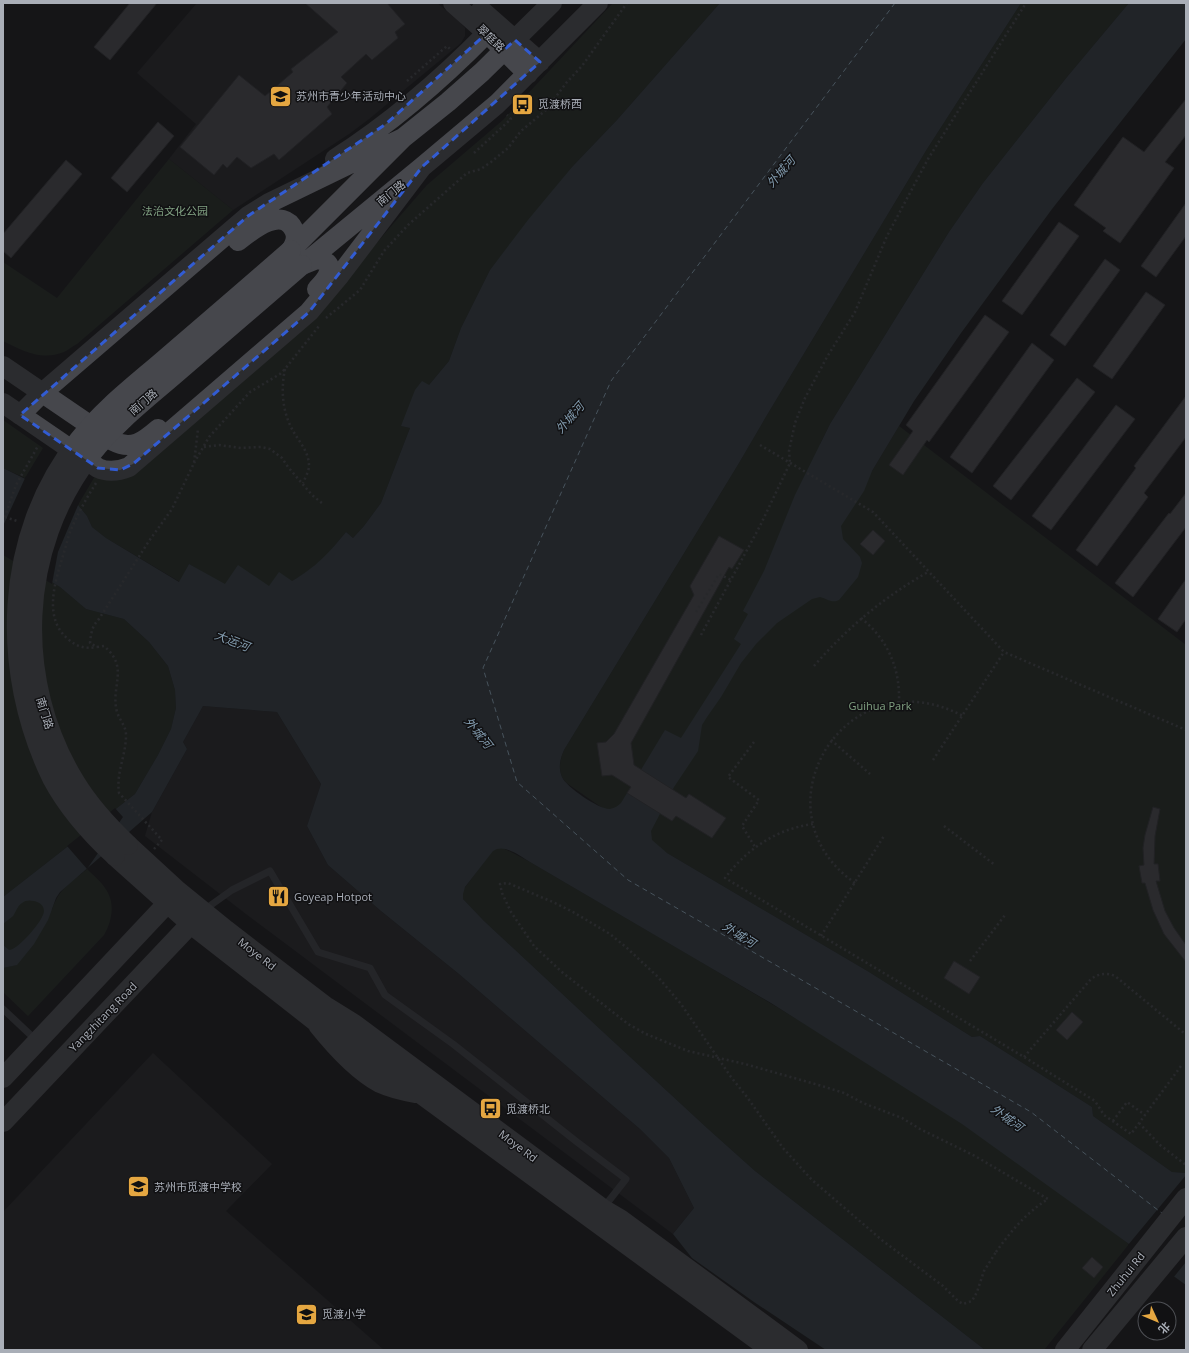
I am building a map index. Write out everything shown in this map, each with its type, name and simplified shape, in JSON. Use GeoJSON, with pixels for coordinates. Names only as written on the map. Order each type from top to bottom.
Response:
{"type":"FeatureCollection","features":[{"type":"Feature","properties":{"kind":"main road","name":"翠庭路"},"geometry":{"type":"LineString","coordinates":[[453,3],[488,33],[510,45]]}},
{"type":"Feature","properties":{"kind":"main road","name":"翠庭路"},"geometry":{"type":"LineString","coordinates":[[473,3],[510,45],[534,68]]}},
{"type":"Feature","properties":{"kind":"main road","name":"南门路"},"geometry":{"type":"LineString","coordinates":[[297,258],[404,138],[448,102],[510,45],[552,3]]}},
{"type":"Feature","properties":{"kind":"main road","name":"南门路"},"geometry":{"type":"LineString","coordinates":[[197,917],[121,850],[82,823],[52,779],[35,743],[22,704],[15,665],[13,625],[16,585],[24,546],[38,508],[68,456],[93,424],[122,396],[297,258],[422,167],[497,104],[598,3]]}},
{"type":"Feature","properties":{"kind":"main road"},"geometry":{"type":"LineString","coordinates":[[25,418],[248,216],[363,141],[386,124],[460,61],[488,33]]}},
{"type":"Feature","properties":{"kind":"main road"},"geometry":{"type":"LineString","coordinates":[[269,202],[404,138]]}},
{"type":"Feature","properties":{"kind":"main road"},"geometry":{"type":"LineString","coordinates":[[3,403],[104,471],[120,470],[133,464],[309,312],[340,275],[422,167]]}},
{"type":"Feature","properties":{"kind":"main road"},"geometry":{"type":"LineString","coordinates":[[3,366],[48,397],[118,443],[130,445],[144,440],[317,289],[329,275],[328,265],[322,260],[297,258],[295,242],[296,235],[293,228],[287,222],[283,220],[276,220],[266,222],[225,252],[48,397]]}},
{"type":"Feature","properties":{"kind":"main road","name":"南门路"},"geometry":{"type":"LineString","coordinates":[[121,850],[144,859],[173,897]]}},
{"type":"Feature","properties":{"kind":"main road"},"geometry":{"type":"LineString","coordinates":[[3,1078],[173,897]]}},
{"type":"Feature","properties":{"kind":"main road","name":"Moye Rd"},"geometry":{"type":"LineString","coordinates":[[197,917],[314,1020],[331,1042],[368,1075],[380,1083],[401,1090],[421,1094],[771,1350]]}},
{"type":"Feature","properties":{"kind":"main road","name":"Moye Rd"},"geometry":{"type":"LineString","coordinates":[[197,917],[325,1006],[354,1024],[603,1209],[620,1219],[798,1350]]}},
{"type":"Feature","properties":{"kind":"main road","name":"Yangzhitang Road"},"geometry":{"type":"LineString","coordinates":[[3,1122],[197,917]]}},
{"type":"Feature","properties":{"kind":"main road","name":"Zhuhui Rd"},"geometry":{"type":"LineString","coordinates":[[1065,1350],[1186,1198]]}},
{"type":"Feature","properties":{"kind":"main road"},"geometry":{"type":"LineString","coordinates":[[1092,1350],[1186,1237]]}},
{"type":"Feature","properties":{"kind":"lane"},"geometry":{"type":"LineString","coordinates":[[197,917],[232,890],[270,871],[318,952],[370,968],[385,995],[453,1044],[626,1179],[603,1209]]}},
{"type":"Feature","properties":{"kind":"lane"},"geometry":{"type":"LineString","coordinates":[[3,1009],[37,1041]]}},
{"type":"Feature","properties":{"kind":"path"},"geometry":{"type":"LineString","coordinates":[[324,320],[360,290],[384,251],[408,225],[467,173],[481,169],[508,148],[521,131],[546,110],[567,82],[582,66],[627,3]]}},
{"type":"Feature","properties":{"kind":"path"},"geometry":{"type":"LineString","coordinates":[[701,635],[760,526],[790,462],[789,451],[795,423],[805,398],[854,312],[888,236],[928,159],[1026,3]]}},
{"type":"Feature","properties":{"kind":"path"},"geometry":{"type":"LineString","coordinates":[[407,81],[447,46]]}},
{"type":"Feature","properties":{"kind":"path"},"geometry":{"type":"LineString","coordinates":[[474,153],[511,119]]}},
{"type":"Feature","properties":{"kind":"path"},"geometry":{"type":"LineString","coordinates":[[96,647],[90,643],[94,624],[99,619],[149,541],[172,509],[194,463],[209,437],[250,392],[280,374],[285,369],[320,325]]}},
{"type":"Feature","properties":{"kind":"path"},"geometry":{"type":"LineString","coordinates":[[285,369],[282,383],[285,413],[291,428],[306,451],[309,466],[303,484]]}},
{"type":"Feature","properties":{"kind":"path"},"geometry":{"type":"LineString","coordinates":[[194,463],[202,404]]}},
{"type":"Feature","properties":{"kind":"path"},"geometry":{"type":"LineString","coordinates":[[3,522],[16,485],[46,433]]}},
{"type":"Feature","properties":{"kind":"path"},"geometry":{"type":"LineString","coordinates":[[203,447],[219,445],[241,448],[261,447],[270,449],[282,458],[312,495],[323,504]]}},
{"type":"Feature","properties":{"kind":"path"},"geometry":{"type":"LineString","coordinates":[[760,446],[790,462],[860,504],[882,520],[928,572],[1004,652],[1186,730]]}},
{"type":"Feature","properties":{"kind":"path"},"geometry":{"type":"LineString","coordinates":[[104,471],[83,504],[66,543],[53,593],[54,616],[61,633],[73,643],[82,648],[104,646],[112,653],[118,666],[116,698],[118,712],[125,726],[126,735],[125,748],[119,774],[119,793],[162,840],[144,859]]}},
{"type":"Feature","properties":{"kind":"path"},"geometry":{"type":"LineString","coordinates":[[814,666],[841,636],[861,618],[887,598],[928,572]]}},
{"type":"Feature","properties":{"kind":"path"},"geometry":{"type":"LineString","coordinates":[[696,612],[719,574],[731,580]]}},
{"type":"Feature","properties":{"kind":"path"},"geometry":{"type":"LineString","coordinates":[[861,618],[878,634],[891,655],[899,682],[899,702]]}},
{"type":"Feature","properties":{"kind":"path"},"geometry":{"type":"LineString","coordinates":[[933,760],[1004,652]]}},
{"type":"Feature","properties":{"kind":"path"},"geometry":{"type":"LineString","coordinates":[[855,883],[838,869],[828,858],[813,824],[811,802],[813,780],[820,759],[831,740],[843,727],[861,714],[881,705],[899,702],[932,703],[943,706],[963,716]]}},
{"type":"Feature","properties":{"kind":"path"},"geometry":{"type":"LineString","coordinates":[[831,740],[870,774]]}},
{"type":"Feature","properties":{"kind":"path"},"geometry":{"type":"LineString","coordinates":[[754,742],[728,777],[759,800],[742,826],[755,847]]}},
{"type":"Feature","properties":{"kind":"path"},"geometry":{"type":"LineString","coordinates":[[813,824],[786,830],[755,847],[742,858],[725,878],[1095,1101],[1104,1115],[1131,1134],[1181,1066]]}},
{"type":"Feature","properties":{"kind":"path"},"geometry":{"type":"LineString","coordinates":[[944,826],[995,865]]}},
{"type":"Feature","properties":{"kind":"path"},"geometry":{"type":"LineString","coordinates":[[821,936],[884,836]]}},
{"type":"Feature","properties":{"kind":"path"},"geometry":{"type":"LineString","coordinates":[[718,1058],[685,1009],[668,988],[628,948],[610,934],[555,902],[508,883],[500,884],[502,893],[511,912],[534,946],[563,974],[628,1024],[646,1034],[688,1051],[718,1058],[822,1086],[844,1093],[863,1103],[902,1118],[1048,1199],[1021,1220],[1008,1235],[984,1271],[977,1292],[972,1301],[963,1304],[943,1286],[897,1253],[812,1180],[783,1148],[718,1058]]}},
{"type":"Feature","properties":{"kind":"path"},"geometry":{"type":"LineString","coordinates":[[970,961],[1005,916]]}},
{"type":"Feature","properties":{"kind":"path"},"geometry":{"type":"LineString","coordinates":[[1024,1057],[1091,979],[1100,974],[1110,974],[1115,976],[1184,1033]]}},
{"type":"Feature","properties":{"kind":"path"},"geometry":{"type":"LineString","coordinates":[[1113,1121],[1127,1102],[1145,1115]]}},
{"type":"Feature","properties":{"kind":"path"},"geometry":{"type":"LineString","coordinates":[[1138,1124],[1160,1145],[1186,1165]]}},
{"type":"Feature","properties":{"kind":"highlighted area"},"geometry":{"type":"Polygon","coordinates":[[[487,33],[504,50],[515,40],[540,62],[422,167],[309,312],[133,464],[120,470],[98,468],[20,415],[248,216],[386,124],[487,33]]]}},
{"type":"Feature","properties":{"kind":"shaded area","name":"苏州市青少年活动中心"},"geometry":{"type":"Polygon","coordinates":[[[197,3],[437,3],[459,21],[465,28],[465,36],[461,43],[349,134],[233,210],[169,159],[196,124],[137,73],[197,3]]]}},
{"type":"Feature","properties":{"kind":"shaded area"},"geometry":{"type":"Polygon","coordinates":[[[203,706],[277,712],[321,784],[307,826],[328,865],[381,911],[459,974],[640,1129],[669,1158],[694,1208],[673,1234],[246,914],[145,836],[152,812],[187,749],[183,742],[203,706]]]}},
{"type":"Feature","properties":{"kind":"shaded area","name":"苏州市觅渡中学校"},"geometry":{"type":"Polygon","coordinates":[[[153,1053],[272,1164],[226,1211],[384,1350],[3,1350],[3,1212],[153,1053]]]}},
{"type":"Feature","properties":{"kind":"green space"},"geometry":{"type":"Polygon","coordinates":[[[613,3],[720,3],[617,120],[572,167],[490,270],[461,328],[449,361],[429,385],[401,426],[410,428],[381,503],[353,538],[346,532],[326,556],[306,573],[292,581],[269,586],[225,585],[189,564],[180,582],[106,538],[92,527],[87,516],[78,505],[98,471],[109,479],[341,284],[427,185],[503,120],[613,3]]]}},
{"type":"Feature","properties":{"kind":"green space","name":"Guihua Park"},"geometry":{"type":"Polygon","coordinates":[[[1021,3],[1129,3],[1067,77],[983,183],[949,232],[830,424],[820,444],[872,471],[899,426],[1186,645],[1186,1173],[1172,1172],[1093,1116],[1092,1107],[980,1036],[972,1037],[869,972],[667,853],[568,784],[562,777],[560,768],[564,750],[739,463],[927,149],[1021,3]]]}},
{"type":"Feature","properties":{"kind":"green space","name":"法治文化公园"},"geometry":{"type":"Polygon","coordinates":[[[169,159],[233,210],[77,344],[66,351],[56,355],[32,354],[3,341],[3,262],[57,298],[169,159]]]}},
{"type":"Feature","properties":{"kind":"green space"},"geometry":{"type":"Polygon","coordinates":[[[3,420],[43,448],[25,478],[3,468],[3,420]]]}},
{"type":"Feature","properties":{"kind":"green space"},"geometry":{"type":"Polygon","coordinates":[[[3,553],[60,587],[86,609],[124,619],[149,642],[168,666],[175,690],[176,708],[171,729],[158,755],[135,794],[3,897],[3,553]]]}},
{"type":"Feature","properties":{"kind":"green space"},"geometry":{"type":"Polygon","coordinates":[[[501,847],[530,862],[855,1055],[961,1123],[1129,1244],[1044,1350],[985,1350],[755,1171],[484,921],[463,899],[463,890],[493,850],[501,847]]]}},
{"type":"Feature","properties":{"kind":"green space"},"geometry":{"type":"Polygon","coordinates":[[[87,869],[104,886],[110,898],[112,909],[109,925],[104,935],[28,1016],[3,992],[3,968],[16,965],[3,950],[3,913],[31,887],[52,910],[58,896],[62,891],[87,869]]]}},
{"type":"Feature","properties":{"kind":"water"},"geometry":{"type":"Polygon","coordinates":[[[720,3],[1021,3],[927,149],[739,463],[564,750],[560,767],[562,777],[565,781],[576,792],[591,802],[610,809],[621,803],[665,730],[681,738],[741,644],[734,639],[748,614],[743,611],[764,571],[795,495],[830,424],[949,232],[983,183],[1067,77],[1129,3],[1186,3],[1186,39],[1052,209],[961,333],[914,401],[872,471],[864,491],[841,526],[843,539],[860,557],[862,563],[858,577],[839,600],[831,601],[820,597],[812,599],[777,623],[756,644],[741,663],[702,725],[698,751],[674,787],[651,831],[652,840],[667,853],[869,972],[972,1037],[980,1036],[1092,1107],[1093,1116],[1172,1172],[1186,1173],[1186,1285],[962,1124],[771,1003],[512,851],[502,848],[493,851],[465,887],[463,894],[463,899],[484,921],[755,1171],[985,1350],[826,1350],[692,1258],[673,1234],[694,1208],[669,1158],[640,1129],[459,974],[381,911],[328,865],[307,826],[321,784],[277,712],[203,706],[183,742],[187,749],[152,812],[60,892],[56,898],[48,920],[34,944],[17,965],[3,968],[3,945],[9,950],[18,945],[40,921],[44,911],[42,905],[36,901],[29,900],[20,904],[13,916],[3,924],[3,897],[135,794],[158,755],[171,729],[176,708],[175,690],[168,666],[149,642],[124,619],[86,609],[60,587],[3,553],[3,468],[78,505],[87,516],[92,527],[106,538],[179,582],[189,564],[225,584],[238,565],[269,586],[279,572],[292,581],[308,571],[321,560],[346,532],[353,538],[381,503],[410,428],[401,426],[415,390],[422,381],[429,385],[449,361],[461,328],[490,270],[528,220],[572,167],[617,120],[720,3]]]}},
{"type":"Feature","properties":{"kind":"pier"},"geometry":{"type":"Polygon","coordinates":[[[26,476],[79,503],[58,552],[52,584],[3,555],[3,526],[26,476]]]}},
{"type":"Feature","properties":{"kind":"pier"},"geometry":{"type":"Polygon","coordinates":[[[115,808],[123,817],[87,869],[67,846],[115,808]]]}},
{"type":"Feature","properties":{"kind":"pier"},"geometry":{"type":"Polygon","coordinates":[[[1186,1175],[1186,1262],[1173,1278],[1128,1245],[1186,1175]]]}},
{"type":"Feature","properties":{"kind":"building"},"geometry":{"type":"Polygon","coordinates":[[[130,3],[157,3],[110,60],[94,47],[130,3]]]}},
{"type":"Feature","properties":{"kind":"building"},"geometry":{"type":"Polygon","coordinates":[[[305,3],[387,3],[405,24],[395,32],[398,38],[372,60],[366,54],[341,77],[347,83],[327,107],[332,114],[279,160],[274,154],[251,168],[237,157],[227,168],[223,164],[214,175],[180,147],[239,75],[265,96],[293,72],[291,69],[338,32],[305,3]]]}},
{"type":"Feature","properties":{"kind":"building"},"geometry":{"type":"Polygon","coordinates":[[[1186,99],[1186,135],[1165,162],[1174,168],[1120,243],[1103,231],[1106,228],[1074,205],[1123,137],[1144,152],[1186,99]]]}},
{"type":"Feature","properties":{"kind":"building"},"geometry":{"type":"Polygon","coordinates":[[[158,122],[174,136],[127,192],[111,178],[158,122]]]}},
{"type":"Feature","properties":{"kind":"building"},"geometry":{"type":"Polygon","coordinates":[[[66,160],[82,174],[11,258],[3,251],[3,234],[66,160]]]}},
{"type":"Feature","properties":{"kind":"building"},"geometry":{"type":"Polygon","coordinates":[[[1186,203],[1186,236],[1156,277],[1141,266],[1186,203]]]}},
{"type":"Feature","properties":{"kind":"building"},"geometry":{"type":"Polygon","coordinates":[[[1059,222],[1079,236],[1022,315],[1002,301],[1059,222]]]}},
{"type":"Feature","properties":{"kind":"building"},"geometry":{"type":"Polygon","coordinates":[[[1105,259],[1120,270],[1065,346],[1050,335],[1105,259]]]}},
{"type":"Feature","properties":{"kind":"building"},"geometry":{"type":"Polygon","coordinates":[[[1146,292],[1165,305],[1112,379],[1093,366],[1146,292]]]}},
{"type":"Feature","properties":{"kind":"building"},"geometry":{"type":"Polygon","coordinates":[[[985,315],[1009,332],[929,442],[927,440],[903,475],[889,465],[913,431],[906,425],[985,315]]]}},
{"type":"Feature","properties":{"kind":"building"},"geometry":{"type":"Polygon","coordinates":[[[1032,343],[1054,360],[972,473],[950,457],[1032,343]]]}},
{"type":"Feature","properties":{"kind":"building"},"geometry":{"type":"Polygon","coordinates":[[[1077,378],[1095,392],[1011,500],[993,486],[1077,378]]]}},
{"type":"Feature","properties":{"kind":"building"},"geometry":{"type":"Polygon","coordinates":[[[1186,396],[1186,437],[1144,493],[1148,497],[1097,566],[1076,550],[1136,468],[1134,466],[1186,396]]]}},
{"type":"Feature","properties":{"kind":"building"},"geometry":{"type":"Polygon","coordinates":[[[1116,405],[1135,419],[1051,530],[1032,516],[1116,405]]]}},
{"type":"Feature","properties":{"kind":"building"},"geometry":{"type":"Polygon","coordinates":[[[1186,493],[1186,527],[1133,597],[1115,583],[1186,493]]]}},
{"type":"Feature","properties":{"kind":"building"},"geometry":{"type":"Polygon","coordinates":[[[873,530],[885,541],[873,555],[860,544],[873,530]]]}},
{"type":"Feature","properties":{"kind":"building"},"geometry":{"type":"Polygon","coordinates":[[[719,536],[744,550],[732,569],[729,567],[631,743],[634,765],[686,798],[689,794],[726,818],[712,838],[676,816],[672,821],[627,793],[631,787],[612,775],[602,776],[597,743],[606,742],[614,734],[694,595],[690,586],[719,536]]]}},
{"type":"Feature","properties":{"kind":"building"},"geometry":{"type":"Polygon","coordinates":[[[1186,579],[1186,619],[1177,632],[1158,619],[1186,579]]]}},
{"type":"Feature","properties":{"kind":"building"},"geometry":{"type":"Polygon","coordinates":[[[1153,807],[1160,809],[1155,836],[1154,864],[1158,864],[1160,881],[1156,881],[1165,911],[1174,928],[1186,945],[1186,962],[1164,934],[1153,910],[1145,883],[1142,883],[1139,866],[1144,865],[1143,848],[1145,835],[1153,807]]]}},
{"type":"Feature","properties":{"kind":"building"},"geometry":{"type":"Polygon","coordinates":[[[954,961],[980,977],[969,994],[944,978],[954,961]]]}},
{"type":"Feature","properties":{"kind":"building"},"geometry":{"type":"Polygon","coordinates":[[[1072,1012],[1083,1022],[1067,1040],[1056,1030],[1072,1012]]]}},
{"type":"Feature","properties":{"kind":"building"},"geometry":{"type":"Polygon","coordinates":[[[1092,1257],[1103,1267],[1094,1278],[1082,1268],[1092,1257]]]}},
{"type":"Feature","properties":{"kind":"ferry route"},"geometry":{"type":"LineString","coordinates":[[895,3],[611,381],[483,668],[517,782],[628,880],[1031,1112],[1163,1214]]}},
{"type":"Feature","properties":{"kind":"place","name":"苏州市青少年活动中心"},"geometry":{"type":"Point","coordinates":[280,96]}},
{"type":"Feature","properties":{"kind":"place","name":"觅渡桥西"},"geometry":{"type":"Point","coordinates":[522,104]}},
{"type":"Feature","properties":{"kind":"place","name":"Goyeap Hotpot"},"geometry":{"type":"Point","coordinates":[279,897]}},
{"type":"Feature","properties":{"kind":"place","name":"觅渡桥北"},"geometry":{"type":"Point","coordinates":[490,1109]}},
{"type":"Feature","properties":{"kind":"place","name":"苏州市觅渡中学校"},"geometry":{"type":"Point","coordinates":[138,1187]}},
{"type":"Feature","properties":{"kind":"place","name":"觅渡小学"},"geometry":{"type":"Point","coordinates":[306,1314]}},
{"type":"Feature","properties":{"kind":"water label","name":"外城河"},"geometry":{"type":"Point","coordinates":[781,172]}},
{"type":"Feature","properties":{"kind":"water label","name":"外城河"},"geometry":{"type":"Point","coordinates":[570,418]}},
{"type":"Feature","properties":{"kind":"water label","name":"大运河"},"geometry":{"type":"Point","coordinates":[232,641]}},
{"type":"Feature","properties":{"kind":"water label","name":"外城河"},"geometry":{"type":"Point","coordinates":[478,733]}},
{"type":"Feature","properties":{"kind":"water label","name":"外城河"},"geometry":{"type":"Point","coordinates":[739,935]}},
{"type":"Feature","properties":{"kind":"water label","name":"外城河"},"geometry":{"type":"Point","coordinates":[1007,1118]}}]}
